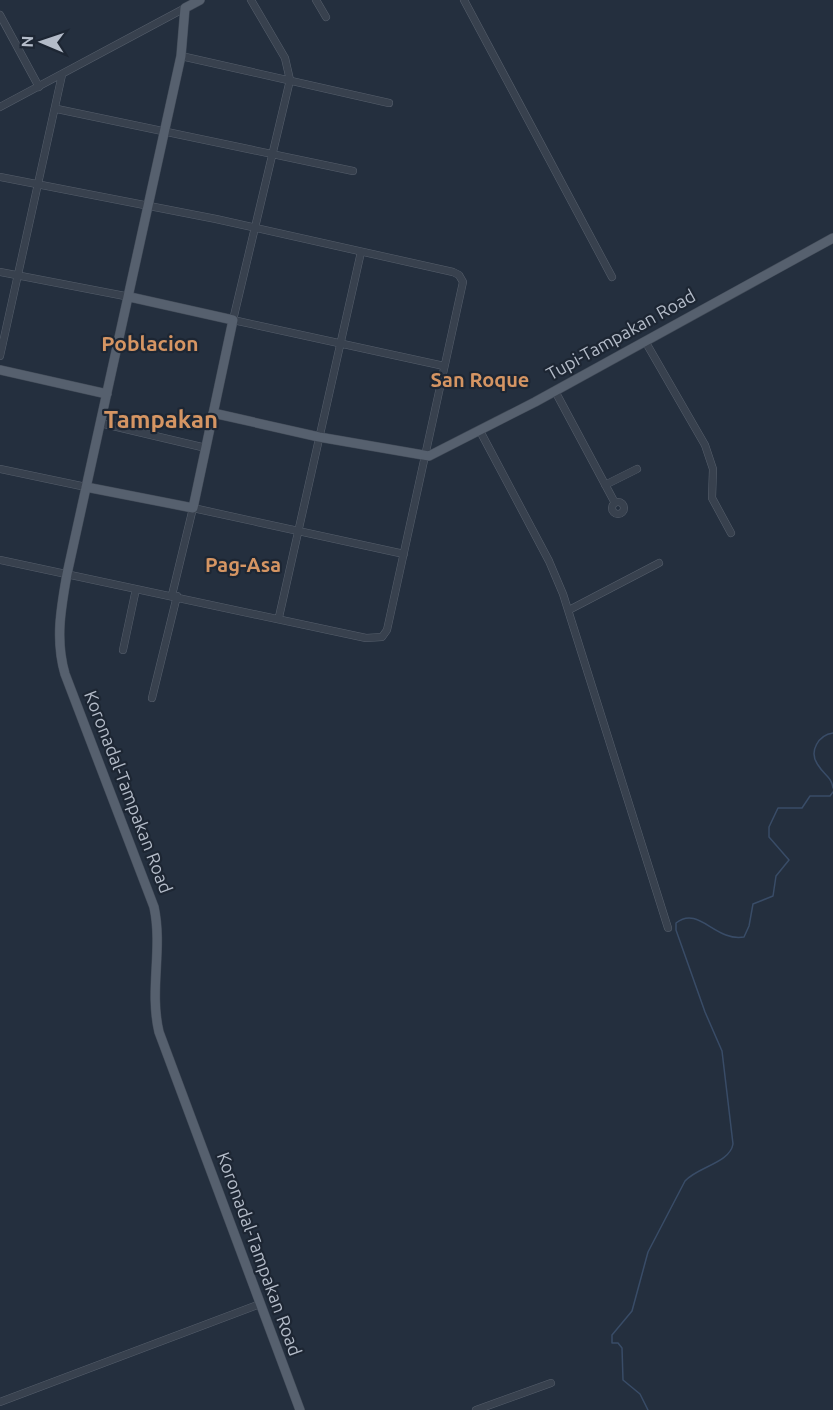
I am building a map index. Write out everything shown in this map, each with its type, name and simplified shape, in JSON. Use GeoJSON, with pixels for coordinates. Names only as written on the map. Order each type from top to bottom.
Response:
{"type":"FeatureCollection","features":[{"type":"Feature","properties":{"kind":"main road"},"geometry":{"type":"LineString","coordinates":[[185,8],[200,0]]}},
{"type":"Feature","properties":{"kind":"main road","name":"Koronadal-Tampakan Road"},"geometry":{"type":"LineString","coordinates":[[185,8],[181,56],[130,297],[67,574],[58,630],[62,663],[152,899],[157,930],[154,1003],[159,1032],[300,1410]]}},
{"type":"Feature","properties":{"kind":"main road","name":"Tupi-Tampakan Road"},"geometry":{"type":"LineString","coordinates":[[423,457],[439,452],[555,391],[833,238]]}},
{"type":"Feature","properties":{"kind":"main road"},"geometry":{"type":"LineString","coordinates":[[86,487],[193,508],[233,320],[130,297]]}},
{"type":"Feature","properties":{"kind":"main road"},"geometry":{"type":"LineString","coordinates":[[0,370],[107,394]]}},
{"type":"Feature","properties":{"kind":"main road"},"geometry":{"type":"LineString","coordinates":[[213,413],[423,457]]}},
{"type":"Feature","properties":{"kind":"street"},"geometry":{"type":"LineString","coordinates":[[250,0],[285,58],[290,81],[233,320],[444,366]]}},
{"type":"Feature","properties":{"kind":"street"},"geometry":{"type":"LineString","coordinates":[[316,0],[326,17]]}},
{"type":"Feature","properties":{"kind":"street"},"geometry":{"type":"LineString","coordinates":[[464,0],[612,277]]}},
{"type":"Feature","properties":{"kind":"street"},"geometry":{"type":"LineString","coordinates":[[0,108],[185,8]]}},
{"type":"Feature","properties":{"kind":"street"},"geometry":{"type":"LineString","coordinates":[[0,15],[39,87]]}},
{"type":"Feature","properties":{"kind":"street"},"geometry":{"type":"LineString","coordinates":[[181,56],[389,103]]}},
{"type":"Feature","properties":{"kind":"street"},"geometry":{"type":"LineString","coordinates":[[0,356],[57,108],[62,75]]}},
{"type":"Feature","properties":{"kind":"street"},"geometry":{"type":"LineString","coordinates":[[57,108],[353,171]]}},
{"type":"Feature","properties":{"kind":"street"},"geometry":{"type":"LineString","coordinates":[[0,177],[148,206],[453,273],[462,278],[463,287],[423,457],[405,554],[387,630],[382,637],[366,638],[279,617],[0,560]]}},
{"type":"Feature","properties":{"kind":"street"},"geometry":{"type":"LineString","coordinates":[[279,617],[361,252]]}},
{"type":"Feature","properties":{"kind":"street"},"geometry":{"type":"LineString","coordinates":[[0,272],[130,297]]}},
{"type":"Feature","properties":{"kind":"street"},"geometry":{"type":"LineString","coordinates":[[645,341],[705,445],[713,469],[712,498],[731,533]]}},
{"type":"Feature","properties":{"kind":"street"},"geometry":{"type":"LineString","coordinates":[[555,391],[615,503]]}},
{"type":"Feature","properties":{"kind":"street"},"geometry":{"type":"LineString","coordinates":[[100,423],[206,448]]}},
{"type":"Feature","properties":{"kind":"street"},"geometry":{"type":"LineString","coordinates":[[480,431],[549,561],[569,610],[668,928]]}},
{"type":"Feature","properties":{"kind":"street"},"geometry":{"type":"LineString","coordinates":[[0,469],[86,487]]}},
{"type":"Feature","properties":{"kind":"street"},"geometry":{"type":"LineString","coordinates":[[605,485],[637,470]]}},
{"type":"Feature","properties":{"kind":"street"},"geometry":{"type":"LineString","coordinates":[[152,698],[193,508],[405,554]]}},
{"type":"Feature","properties":{"kind":"street"},"geometry":{"type":"LineString","coordinates":[[569,610],[659,563]]}},
{"type":"Feature","properties":{"kind":"street"},"geometry":{"type":"LineString","coordinates":[[123,650],[136,589]]}},
{"type":"Feature","properties":{"kind":"street"},"geometry":{"type":"LineString","coordinates":[[0,1402],[260,1304]]}},
{"type":"Feature","properties":{"kind":"street"},"geometry":{"type":"LineString","coordinates":[[476,1410],[551,1383]]}},
{"type":"Feature","properties":{"kind":"waterway"},"geometry":{"type":"LineString","coordinates":[[833,733],[819,740],[814,754],[815,760],[829,778],[833,788]]}},
{"type":"Feature","properties":{"kind":"waterway"},"geometry":{"type":"LineString","coordinates":[[648,1410],[640,1394],[623,1380],[622,1348],[618,1343],[612,1343],[612,1335],[632,1311],[648,1252],[685,1181],[726,1156],[733,1144],[722,1051],[705,1012],[676,930],[676,923],[692,918],[724,934],[744,937],[749,926],[753,904],[773,896],[776,876],[789,860],[769,837],[769,827],[778,808],[802,808],[810,796],[830,796],[833,792]]}},
{"type":"Feature","properties":{"kind":"district","name":"Poblacion"},"geometry":{"type":"Point","coordinates":[150,344]}},
{"type":"Feature","properties":{"kind":"district","name":"San Roque"},"geometry":{"type":"Point","coordinates":[480,380]}},
{"type":"Feature","properties":{"kind":"district","name":"Tampakan"},"geometry":{"type":"Point","coordinates":[161,420]}},
{"type":"Feature","properties":{"kind":"district","name":"Pag-Asa"},"geometry":{"type":"Point","coordinates":[243,565]}}]}
